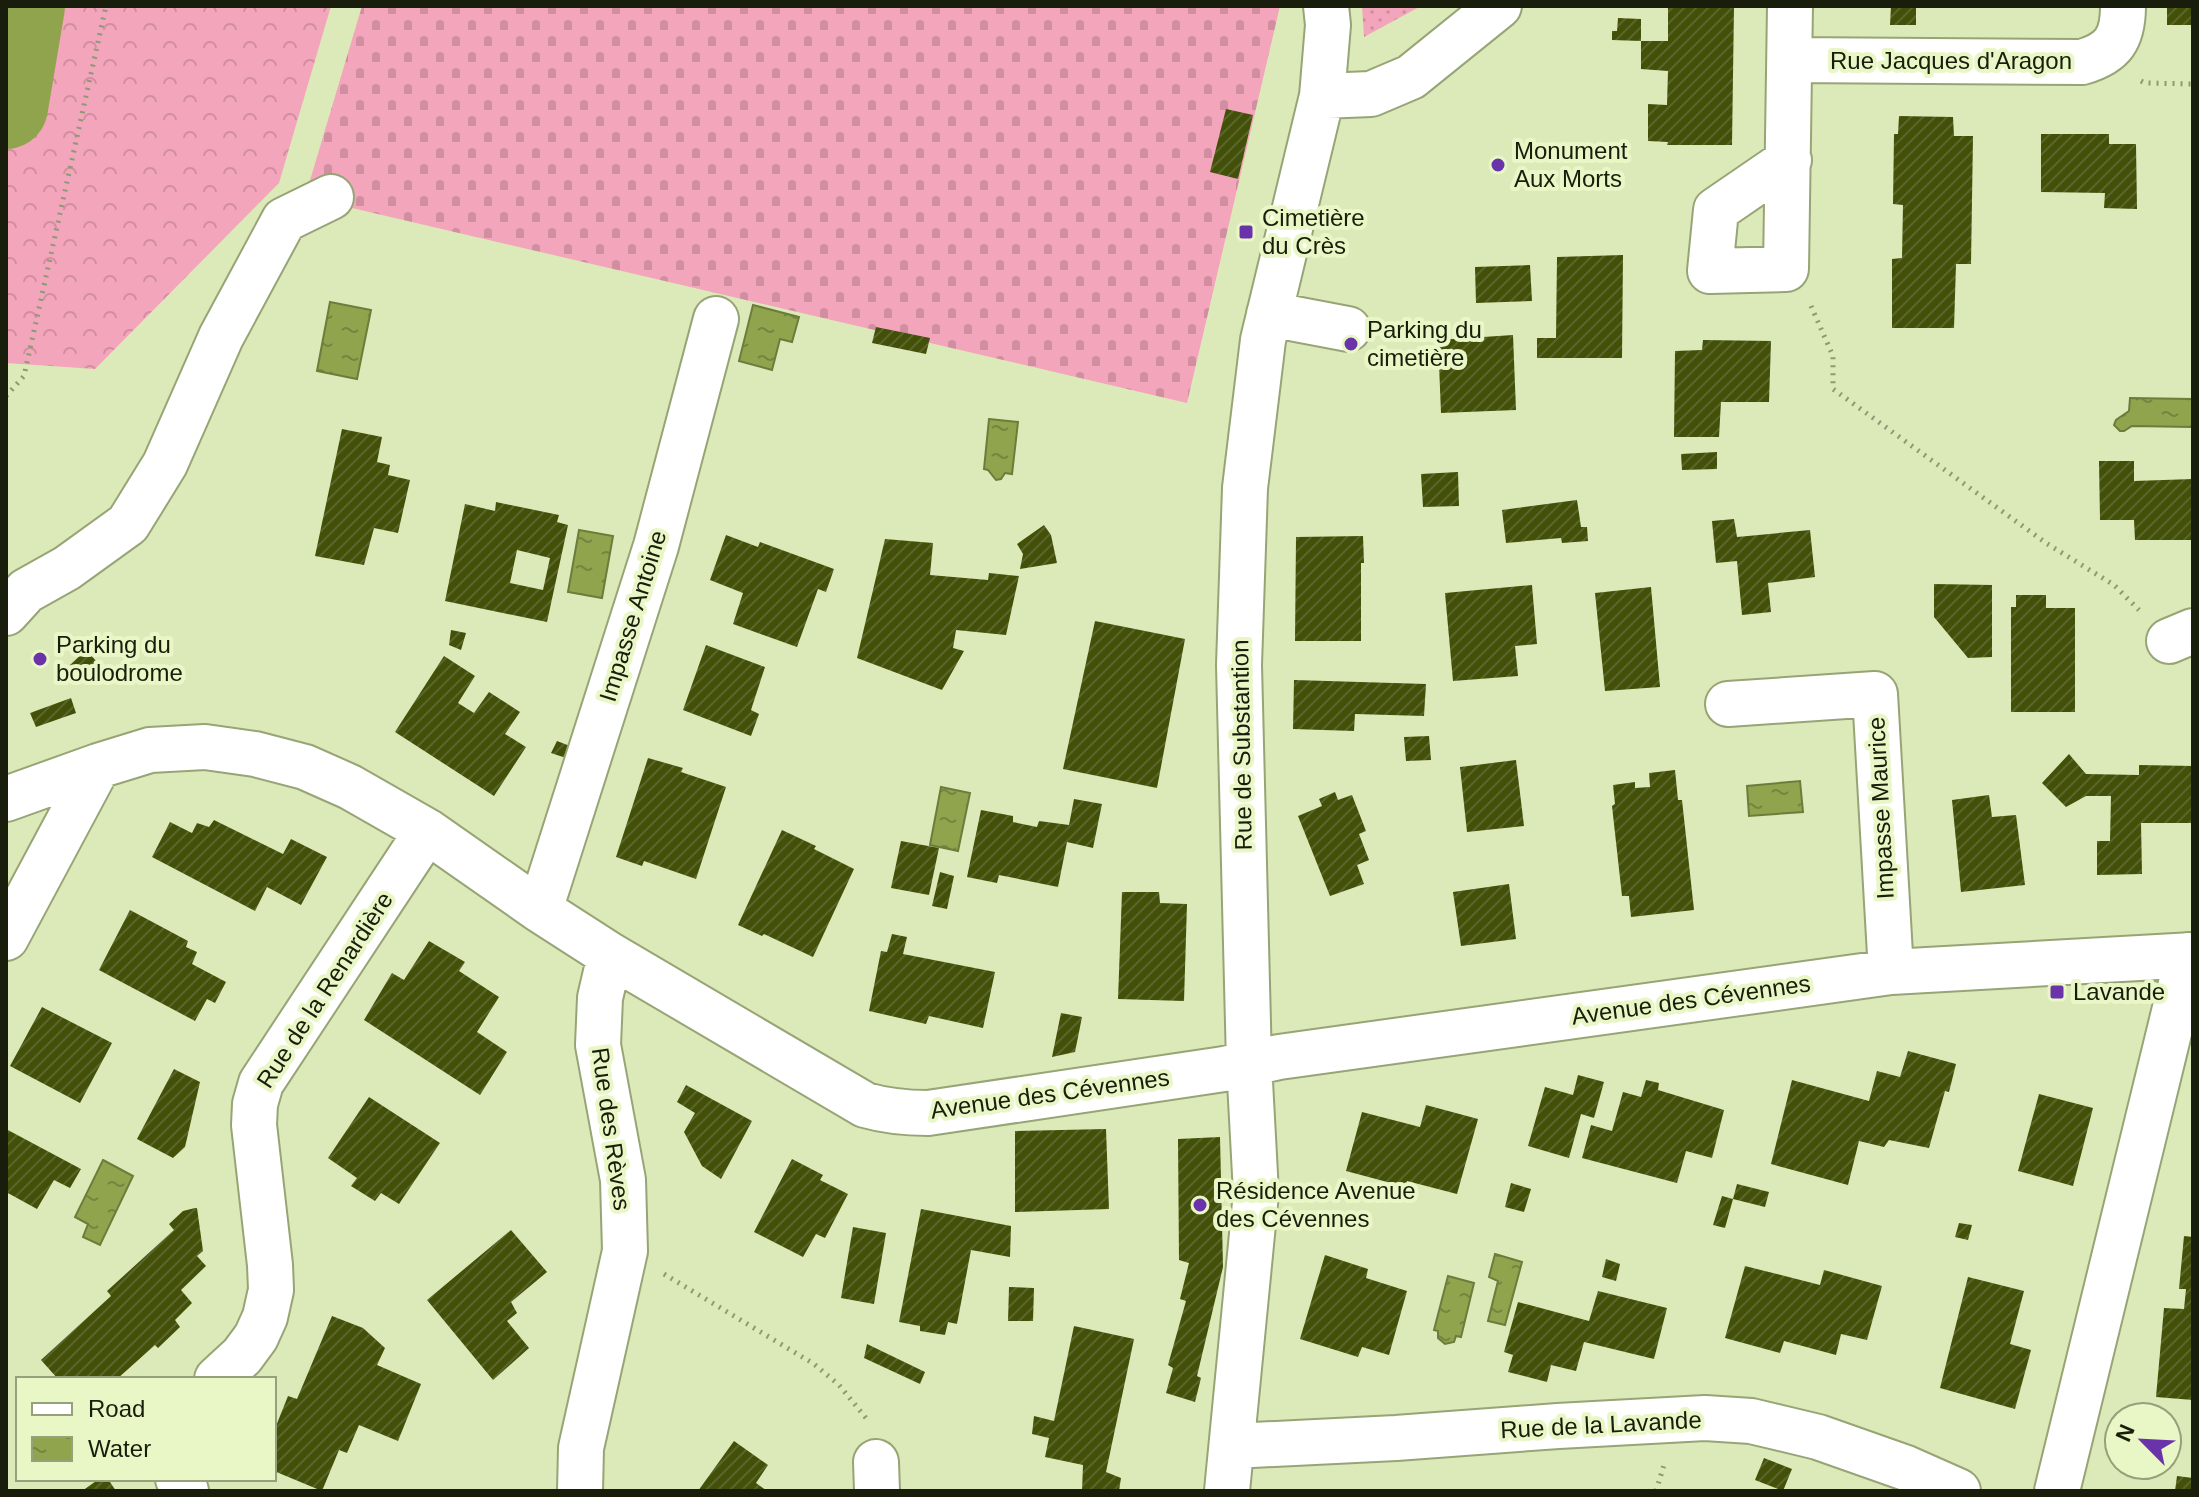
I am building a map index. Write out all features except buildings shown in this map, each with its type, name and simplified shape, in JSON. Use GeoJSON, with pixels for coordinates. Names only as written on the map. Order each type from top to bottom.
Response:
{"type":"FeatureCollection","features":[{"type":"Feature","properties":{"kind":"street","name":"Rue de Substantion"},"geometry":{"type":"LineString","coordinates":[[1227,1491],[1256,1193],[1249,1063],[1239,665],[1245,488],[1263,340],[1322,96],[1328,25],[1326,6]]}},
{"type":"Feature","properties":{"kind":"street"},"geometry":{"type":"LineString","coordinates":[[1322,96],[1371,94],[1411,77],[1499,6]]}},
{"type":"Feature","properties":{"kind":"street"},"geometry":{"type":"LineString","coordinates":[[1789,160],[1716,210],[1710,271],[1786,269],[1789,160],[1790,6]]}},
{"type":"Feature","properties":{"kind":"street","name":"Rue Jacques d'Aragon"},"geometry":{"type":"LineString","coordinates":[[1790,60],[2082,62],[2099,57],[2113,48],[2123,6]]}},
{"type":"Feature","properties":{"kind":"street"},"geometry":{"type":"LineString","coordinates":[[6,613],[26,591],[67,568],[128,524],[165,464],[221,337],[284,220],[331,197]]}},
{"type":"Feature","properties":{"kind":"street"},"geometry":{"type":"LineString","coordinates":[[1269,314],[1348,329]]}},
{"type":"Feature","properties":{"kind":"street","name":"Impasse Antoine"},"geometry":{"type":"LineString","coordinates":[[540,910],[656,546],[716,319]]}},
{"type":"Feature","properties":{"kind":"street","name":"Impasse Maurice"},"geometry":{"type":"LineString","coordinates":[[1728,704],[1875,694],[1891,972]]}},
{"type":"Feature","properties":{"kind":"street","name":"Avenue des Cévennes"},"geometry":{"type":"LineString","coordinates":[[6,799],[150,750],[205,747],[255,754],[316,772],[350,787],[427,831],[610,955],[865,1105],[884,1111],[928,1113],[1224,1069],[1279,1057],[1891,972],[2191,955]]}},
{"type":"Feature","properties":{"kind":"street"},"geometry":{"type":"LineString","coordinates":[[6,938],[98,766]]}},
{"type":"Feature","properties":{"kind":"street","name":"Rue de la Renardière"},"geometry":{"type":"LineString","coordinates":[[219,1377],[242,1356],[256,1337],[265,1317],[271,1290],[254,1125],[255,1104],[261,1083],[427,831]]}},
{"type":"Feature","properties":{"kind":"street","name":"Rue des Rèves"},"geometry":{"type":"LineString","coordinates":[[580,1491],[581,1448],[625,1251],[623,1180],[598,1045],[600,998],[610,955]]}},
{"type":"Feature","properties":{"kind":"street"},"geometry":{"type":"LineString","coordinates":[[2057,1491],[2191,955]]}},
{"type":"Feature","properties":{"kind":"street","name":"Rue de la Lavande"},"geometry":{"type":"LineString","coordinates":[[1233,1446],[1705,1418],[1751,1421],[1818,1437],[1906,1468],[1958,1491]]}},
{"type":"Feature","properties":{"kind":"path"},"geometry":{"type":"LineString","coordinates":[[6,396],[24,376],[106,6]]}},
{"type":"Feature","properties":{"kind":"path"},"geometry":{"type":"LineString","coordinates":[[1786,269],[1806,294],[1833,356],[1833,389],[2046,543],[2114,585],[2181,636]]}},
{"type":"Feature","properties":{"kind":"path"},"geometry":{"type":"LineString","coordinates":[[625,1251],[814,1364],[839,1385],[866,1417],[876,1476]]}},
{"type":"Feature","properties":{"kind":"green space"},"geometry":{"type":"Polygon","coordinates":[[[6,6],[331,6],[279,183],[95,369],[6,363],[6,6]]]}},
{"type":"Feature","properties":{"kind":"green space"},"geometry":{"type":"Polygon","coordinates":[[[362,6],[1280,6],[1187,403],[305,197],[362,6]]]}},
{"type":"Feature","properties":{"kind":"green space"},"geometry":{"type":"Polygon","coordinates":[[[1362,6],[1421,6],[1364,37],[1362,6]]]}},
{"type":"Feature","properties":{"kind":"water"},"geometry":{"type":"Polygon","coordinates":[[[330,302],[371,310],[357,379],[317,371],[330,302]]]}},
{"type":"Feature","properties":{"kind":"water"},"geometry":{"type":"Polygon","coordinates":[[[753,305],[799,317],[792,342],[780,339],[772,370],[739,361],[753,305]]]}},
{"type":"Feature","properties":{"kind":"water"},"geometry":{"type":"Polygon","coordinates":[[[2130,398],[2192,399],[2192,427],[2132,426],[2120,431],[2114,425],[2129,411],[2130,398]]]}},
{"type":"Feature","properties":{"kind":"water"},"geometry":{"type":"Polygon","coordinates":[[[989,419],[1018,422],[1012,474],[1005,473],[996,480],[984,469],[989,419]]]}},
{"type":"Feature","properties":{"kind":"water"},"geometry":{"type":"Polygon","coordinates":[[[579,530],[613,536],[602,598],[568,592],[579,530]]]}},
{"type":"Feature","properties":{"kind":"water"},"geometry":{"type":"Polygon","coordinates":[[[1800,781],[1803,812],[1749,816],[1747,786],[1800,781]]]}},
{"type":"Feature","properties":{"kind":"water"},"geometry":{"type":"Polygon","coordinates":[[[941,787],[970,793],[958,851],[930,845],[941,787]]]}},
{"type":"Feature","properties":{"kind":"water"},"geometry":{"type":"Polygon","coordinates":[[[103,1160],[133,1176],[100,1245],[83,1237],[88,1224],[75,1217],[103,1160]]]}},
{"type":"Feature","properties":{"kind":"water"},"geometry":{"type":"Polygon","coordinates":[[[1495,1254],[1522,1262],[1505,1325],[1488,1321],[1498,1281],[1489,1277],[1495,1254]]]}},
{"type":"Feature","properties":{"kind":"water"},"geometry":{"type":"Polygon","coordinates":[[[1448,1276],[1474,1283],[1461,1337],[1456,1336],[1454,1342],[1445,1344],[1438,1338],[1438,1331],[1434,1330],[1448,1276]]]}},
{"type":"Feature","properties":{"kind":"waterway"},"geometry":{"type":"LineString","coordinates":[[6,107],[23,6]]}},
{"type":"Feature","properties":{"kind":"place","name":"Monument Aux Morts"},"geometry":{"type":"Point","coordinates":[1498,165]}},
{"type":"Feature","properties":{"kind":"place","name":"Cimetière du Crès"},"geometry":{"type":"Point","coordinates":[1246,232]}},
{"type":"Feature","properties":{"kind":"place","name":"Parking du cimetière"},"geometry":{"type":"Point","coordinates":[1351,344]}},
{"type":"Feature","properties":{"kind":"place","name":"Parking du boulodrome"},"geometry":{"type":"Point","coordinates":[40,659]}},
{"type":"Feature","properties":{"kind":"place","name":"Lavande"},"geometry":{"type":"Point","coordinates":[2057,992]}},
{"type":"Feature","properties":{"kind":"place","name":"Résidence Avenue des Cévennes"},"geometry":{"type":"Point","coordinates":[1200,1205]}}]}
